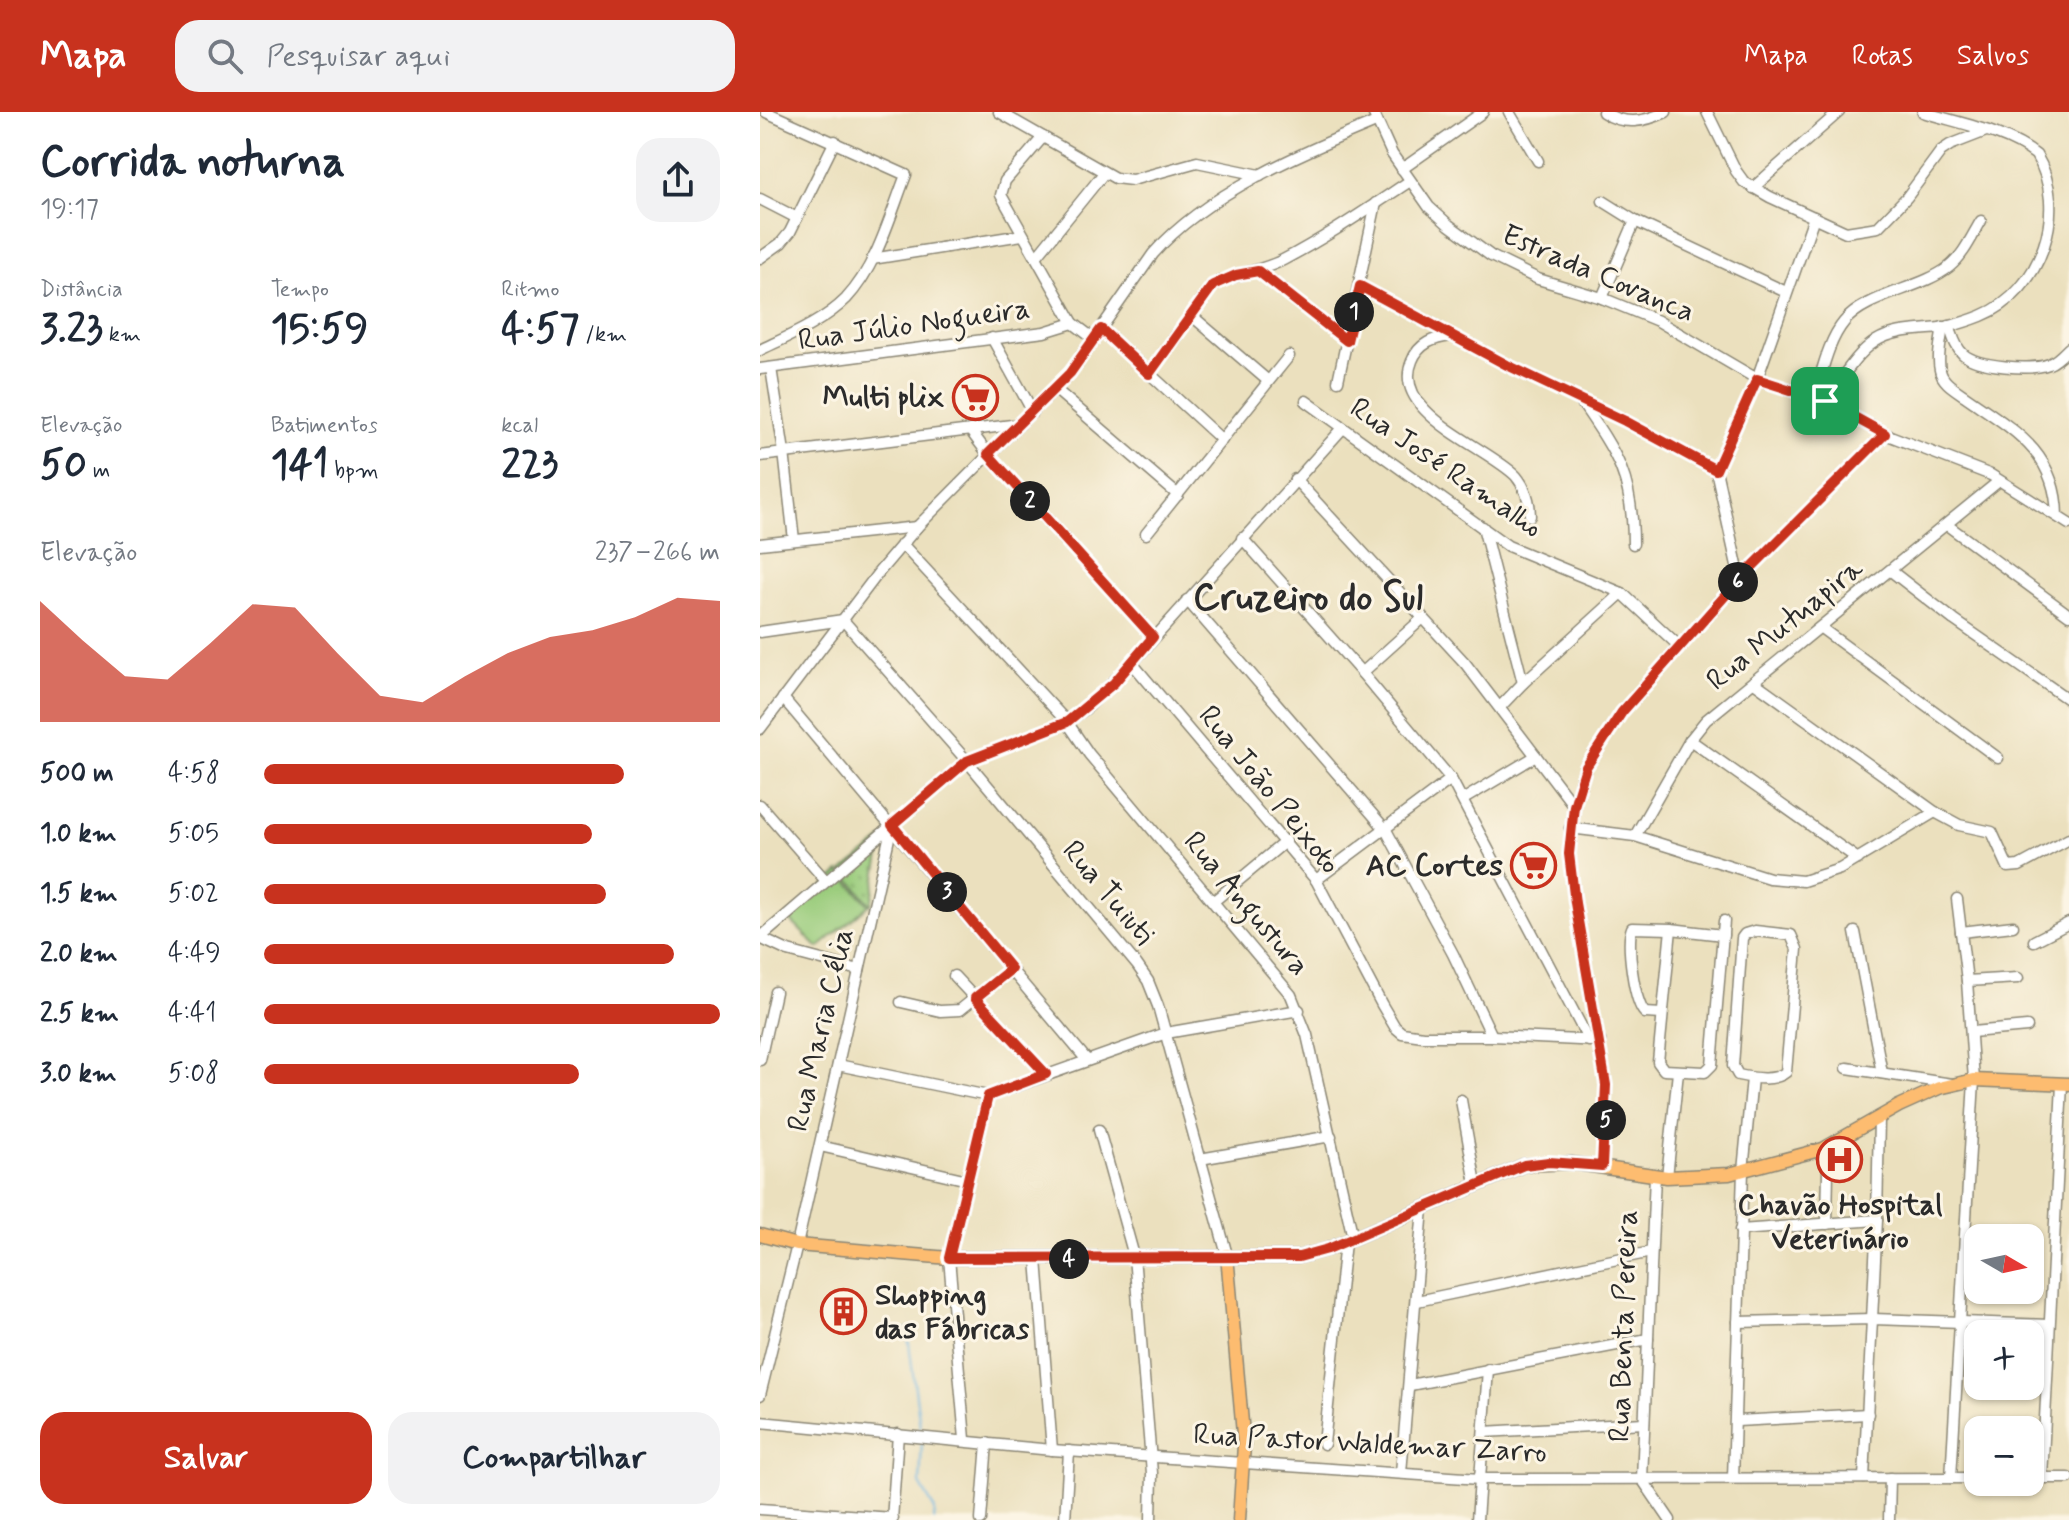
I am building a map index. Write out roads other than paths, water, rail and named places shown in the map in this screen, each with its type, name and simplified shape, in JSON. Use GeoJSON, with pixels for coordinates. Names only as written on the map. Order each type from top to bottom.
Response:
{"type":"FeatureCollection","features":[{"type":"Feature","properties":{"kind":"main road"},"geometry":{"type":"LineString","coordinates":[[760,1235],[797,1245],[949,1258],[1299,1257],[1328,1249],[1524,1165],[1549,1162],[1602,1166],[1661,1176],[1708,1177],[1743,1171],[1823,1149],[1921,1095],[1954,1084],[1974,1080],[2065,1084]]}},
{"type":"Feature","properties":{"kind":"main road"},"geometry":{"type":"LineString","coordinates":[[1227,1255],[1245,1462],[1239,1520]]}},
{"type":"Feature","properties":{"kind":"street"},"geometry":{"type":"LineString","coordinates":[[760,350],[816,321],[852,291],[872,259],[906,175],[766,112]]}},
{"type":"Feature","properties":{"kind":"street"},"geometry":{"type":"LineString","coordinates":[[999,112],[1115,178],[1132,180],[1187,164],[1207,162],[1260,175]]}},
{"type":"Feature","properties":{"kind":"street"},"geometry":{"type":"LineString","coordinates":[[1402,169],[1483,112]]}},
{"type":"Feature","properties":{"kind":"street"},"geometry":{"type":"LineString","coordinates":[[1509,112],[1538,161]]}},
{"type":"Feature","properties":{"kind":"street"},"geometry":{"type":"LineString","coordinates":[[1603,112],[1617,120],[1636,122],[1666,112]]}},
{"type":"Feature","properties":{"kind":"street"},"geometry":{"type":"LineString","coordinates":[[1707,112],[1736,171],[1753,188],[1846,232],[1878,227],[1907,197],[1941,151],[1986,131]]}},
{"type":"Feature","properties":{"kind":"street"},"geometry":{"type":"LineString","coordinates":[[1753,188],[1839,112]]}},
{"type":"Feature","properties":{"kind":"street"},"geometry":{"type":"LineString","coordinates":[[1923,112],[1986,131],[2033,152],[2047,164],[2061,191]]}},
{"type":"Feature","properties":{"kind":"street"},"geometry":{"type":"LineString","coordinates":[[761,726],[902,544],[1055,389],[1168,237],[1190,219],[1260,175],[1374,117]]}},
{"type":"Feature","properties":{"kind":"street","name":"Estrada Covanca"},"geometry":{"type":"LineString","coordinates":[[1374,117],[1402,169],[1429,207],[1491,256],[1538,279],[1602,298],[1668,326],[1757,379],[1777,388],[1825,401],[1885,434],[1977,469],[2065,520]]}},
{"type":"Feature","properties":{"kind":"street"},"geometry":{"type":"LineString","coordinates":[[1043,137],[1001,188],[1001,195],[1073,323],[1094,339]]}},
{"type":"Feature","properties":{"kind":"street"},"geometry":{"type":"LineString","coordinates":[[760,258],[781,243],[790,232],[835,141]]}},
{"type":"Feature","properties":{"kind":"street"},"geometry":{"type":"LineString","coordinates":[[1036,257],[1104,173]]}},
{"type":"Feature","properties":{"kind":"street"},"geometry":{"type":"LineString","coordinates":[[1149,374],[1213,285],[1282,261],[1410,181]]}},
{"type":"Feature","properties":{"kind":"street"},"geometry":{"type":"LineString","coordinates":[[760,199],[797,218]]}},
{"type":"Feature","properties":{"kind":"street"},"geometry":{"type":"LineString","coordinates":[[1603,201],[1635,221],[1786,292]]}},
{"type":"Feature","properties":{"kind":"street"},"geometry":{"type":"LineString","coordinates":[[1338,381],[1376,203]]}},
{"type":"Feature","properties":{"kind":"street"},"geometry":{"type":"LineString","coordinates":[[1740,579],[1716,470],[1757,379],[1814,217]]}},
{"type":"Feature","properties":{"kind":"street"},"geometry":{"type":"LineString","coordinates":[[1602,298],[1635,221]]}},
{"type":"Feature","properties":{"kind":"street"},"geometry":{"type":"LineString","coordinates":[[1814,397],[1835,338],[1846,319],[1877,300],[1927,280],[1950,266],[1965,249],[1981,221]]}},
{"type":"Feature","properties":{"kind":"street"},"geometry":{"type":"LineString","coordinates":[[872,259],[1022,235]]}},
{"type":"Feature","properties":{"kind":"street"},"geometry":{"type":"LineString","coordinates":[[1825,401],[1875,341],[1902,332],[1946,327],[1984,316],[2028,286],[2044,269],[2056,249]]}},
{"type":"Feature","properties":{"kind":"street"},"geometry":{"type":"LineString","coordinates":[[1258,271],[1347,341]]}},
{"type":"Feature","properties":{"kind":"street"},"geometry":{"type":"LineString","coordinates":[[1360,286],[1716,470]]}},
{"type":"Feature","properties":{"kind":"street"},"geometry":{"type":"LineString","coordinates":[[1191,315],[1267,380]]}},
{"type":"Feature","properties":{"kind":"street","name":"Rua Júlio Nogueira"},"geometry":{"type":"LineString","coordinates":[[765,369],[1044,332],[1073,323]]}},
{"type":"Feature","properties":{"kind":"street"},"geometry":{"type":"LineString","coordinates":[[1946,327],[1964,356],[1986,363],[2037,367],[2059,359],[2069,348]]}},
{"type":"Feature","properties":{"kind":"street"},"geometry":{"type":"LineString","coordinates":[[1946,327],[1939,363],[1944,380],[2029,442],[2042,461],[2065,520]]}},
{"type":"Feature","properties":{"kind":"street"},"geometry":{"type":"LineString","coordinates":[[1101,329],[1222,440]]}},
{"type":"Feature","properties":{"kind":"street"},"geometry":{"type":"LineString","coordinates":[[1453,336],[1434,338],[1414,355],[1408,372],[1412,396],[1427,413],[1517,478],[1527,496],[1530,516]]}},
{"type":"Feature","properties":{"kind":"street"},"geometry":{"type":"LineString","coordinates":[[992,338],[1033,412]]}},
{"type":"Feature","properties":{"kind":"street"},"geometry":{"type":"LineString","coordinates":[[1146,534],[1289,356]]}},
{"type":"Feature","properties":{"kind":"street"},"geometry":{"type":"LineString","coordinates":[[765,369],[784,452],[794,540]]}},
{"type":"Feature","properties":{"kind":"street"},"geometry":{"type":"LineString","coordinates":[[1055,389],[1178,495]]}},
{"type":"Feature","properties":{"kind":"street"},"geometry":{"type":"LineString","coordinates":[[1578,399],[1621,464],[1633,509],[1633,544]]}},
{"type":"Feature","properties":{"kind":"street","name":"Rua José Ramalho"},"geometry":{"type":"LineString","coordinates":[[1306,401],[1526,555],[1622,593],[1680,647]]}},
{"type":"Feature","properties":{"kind":"street"},"geometry":{"type":"LineString","coordinates":[[760,456],[1021,423]]}},
{"type":"Feature","properties":{"kind":"street"},"geometry":{"type":"LineString","coordinates":[[859,970],[788,951],[760,938],[967,761],[1067,722],[1088,707],[1132,663],[1343,428]]}},
{"type":"Feature","properties":{"kind":"street"},"geometry":{"type":"LineString","coordinates":[[970,430],[988,454],[1153,637]]}},
{"type":"Feature","properties":{"kind":"street"},"geometry":{"type":"LineString","coordinates":[[1602,1166],[1607,1102],[1594,1041],[1571,878],[1570,828],[1586,767],[1606,733],[1740,579],[1885,434]]}},
{"type":"Feature","properties":{"kind":"street"},"geometry":{"type":"LineString","coordinates":[[1295,479],[1500,707],[1574,806]]}},
{"type":"Feature","properties":{"kind":"street","name":"Rua Mutuapira"},"geometry":{"type":"LineString","coordinates":[[1635,836],[1690,740],[1706,720],[1999,481]]}},
{"type":"Feature","properties":{"kind":"street"},"geometry":{"type":"LineString","coordinates":[[1947,525],[2069,615]]}},
{"type":"Feature","properties":{"kind":"street"},"geometry":{"type":"LineString","coordinates":[[760,544],[917,527]]}},
{"type":"Feature","properties":{"kind":"street"},"geometry":{"type":"LineString","coordinates":[[1483,527],[1523,683]]}},
{"type":"Feature","properties":{"kind":"street"},"geometry":{"type":"LineString","coordinates":[[1242,538],[1451,779],[1594,1041]]}},
{"type":"Feature","properties":{"kind":"street","name":"Rua Angustura"},"geometry":{"type":"LineString","coordinates":[[902,544],[1067,722],[1089,754],[1273,970],[1299,1010],[1331,1136],[1349,1240],[1324,1444]]}},
{"type":"Feature","properties":{"kind":"street"},"geometry":{"type":"LineString","coordinates":[[1891,571],[1954,620],[2069,700]]}},
{"type":"Feature","properties":{"kind":"street"},"geometry":{"type":"LineString","coordinates":[[1500,707],[1622,593]]}},
{"type":"Feature","properties":{"kind":"street"},"geometry":{"type":"LineString","coordinates":[[1187,600],[1386,830],[1453,954],[1492,1036]]}},
{"type":"Feature","properties":{"kind":"street"},"geometry":{"type":"LineString","coordinates":[[1362,673],[1423,618]]}},
{"type":"Feature","properties":{"kind":"street"},"geometry":{"type":"LineString","coordinates":[[760,632],[843,620]]}},
{"type":"Feature","properties":{"kind":"street","name":"Rua Tuiuti"},"geometry":{"type":"LineString","coordinates":[[843,620],[967,761],[1137,965],[1154,993],[1227,1255]]}},
{"type":"Feature","properties":{"kind":"street"},"geometry":{"type":"LineString","coordinates":[[1821,628],[1998,758]]}},
{"type":"Feature","properties":{"kind":"street","name":"Rua João Peixoto"},"geometry":{"type":"LineString","coordinates":[[1132,663],[1316,880],[1395,1027],[1402,1033],[1411,1036],[1594,1041]]}},
{"type":"Feature","properties":{"kind":"street"},"geometry":{"type":"LineString","coordinates":[[1754,682],[1935,812],[1959,825],[1992,832],[2007,865],[2014,868],[2069,839]]}},
{"type":"Feature","properties":{"kind":"street"},"geometry":{"type":"LineString","coordinates":[[783,698],[1086,1059]]}},
{"type":"Feature","properties":{"kind":"street"},"geometry":{"type":"LineString","coordinates":[[1690,740],[1858,859]]}},
{"type":"Feature","properties":{"kind":"street"},"geometry":{"type":"LineString","coordinates":[[1464,799],[1536,756]]}},
{"type":"Feature","properties":{"kind":"street"},"geometry":{"type":"LineString","coordinates":[[1316,880],[1451,779]]}},
{"type":"Feature","properties":{"kind":"street"},"geometry":{"type":"LineString","coordinates":[[760,805],[826,881]]}},
{"type":"Feature","properties":{"kind":"street"},"geometry":{"type":"LineString","coordinates":[[1570,828],[1635,836],[1787,881],[1820,877],[1858,859],[1935,812]]}},
{"type":"Feature","properties":{"kind":"street","name":"Rua Maria Célia"},"geometry":{"type":"LineString","coordinates":[[760,1395],[892,825]]}},
{"type":"Feature","properties":{"kind":"street"},"geometry":{"type":"LineString","coordinates":[[1214,901],[1286,841]]}},
{"type":"Feature","properties":{"kind":"street"},"geometry":{"type":"LineString","coordinates":[[1951,1478],[1974,1080],[1972,1032],[1957,899]]}},
{"type":"Feature","properties":{"kind":"street"},"geometry":{"type":"LineString","coordinates":[[1671,929],[1658,1062],[1664,1070],[1705,1072],[1712,1065],[1724,921]]}},
{"type":"Feature","properties":{"kind":"street"},"geometry":{"type":"LineString","coordinates":[[2034,941],[2069,923]]}},
{"type":"Feature","properties":{"kind":"street"},"geometry":{"type":"LineString","coordinates":[[1961,932],[2013,926]]}},
{"type":"Feature","properties":{"kind":"street"},"geometry":{"type":"LineString","coordinates":[[1662,1014],[1645,1013],[1640,1009],[1629,935],[1635,927],[1723,935]]}},
{"type":"Feature","properties":{"kind":"street"},"geometry":{"type":"LineString","coordinates":[[1755,931],[1787,933],[1794,937],[1797,949],[1786,1072],[1779,1077],[1752,1078],[1738,1075],[1733,1066],[1742,938],[1755,931]]}},
{"type":"Feature","properties":{"kind":"street"},"geometry":{"type":"LineString","coordinates":[[1855,932],[1882,1073]]}},
{"type":"Feature","properties":{"kind":"street"},"geometry":{"type":"LineString","coordinates":[[901,1002],[949,1012],[960,1010],[1011,969]]}},
{"type":"Feature","properties":{"kind":"street"},"geometry":{"type":"LineString","coordinates":[[954,976],[1046,1074]]}},
{"type":"Feature","properties":{"kind":"street"},"geometry":{"type":"LineString","coordinates":[[1967,981],[2018,978]]}},
{"type":"Feature","properties":{"kind":"street"},"geometry":{"type":"LineString","coordinates":[[760,1060],[775,992]]}},
{"type":"Feature","properties":{"kind":"street"},"geometry":{"type":"LineString","coordinates":[[838,1065],[988,1096],[1166,1033],[1299,1010]]}},
{"type":"Feature","properties":{"kind":"street"},"geometry":{"type":"LineString","coordinates":[[1972,1032],[2027,1027]]}},
{"type":"Feature","properties":{"kind":"street"},"geometry":{"type":"LineString","coordinates":[[1847,1068],[1954,1084]]}},
{"type":"Feature","properties":{"kind":"street","name":"Rua Benta Pereira"},"geometry":{"type":"LineString","coordinates":[[1642,1479],[1651,1252],[1678,1072]]}},
{"type":"Feature","properties":{"kind":"street"},"geometry":{"type":"LineString","coordinates":[[1733,1478],[1740,1230],[1752,1078]]}},
{"type":"Feature","properties":{"kind":"street"},"geometry":{"type":"LineString","coordinates":[[2044,1434],[2065,1084]]}},
{"type":"Feature","properties":{"kind":"street"},"geometry":{"type":"LineString","coordinates":[[965,1439],[949,1258],[988,1096]]}},
{"type":"Feature","properties":{"kind":"street"},"geometry":{"type":"LineString","coordinates":[[1461,1100],[1476,1184]]}},
{"type":"Feature","properties":{"kind":"street"},"geometry":{"type":"LineString","coordinates":[[1864,1478],[1879,1118]]}},
{"type":"Feature","properties":{"kind":"street"},"geometry":{"type":"LineString","coordinates":[[1099,1130],[1134,1256],[1151,1455],[1151,1520]]}},
{"type":"Feature","properties":{"kind":"street"},"geometry":{"type":"LineString","coordinates":[[1200,1159],[1331,1136]]}},
{"type":"Feature","properties":{"kind":"street"},"geometry":{"type":"LineString","coordinates":[[820,1146],[968,1180]]}},
{"type":"Feature","properties":{"kind":"street"},"geometry":{"type":"LineString","coordinates":[[1823,1149],[1828,1171],[1827,1224]]}},
{"type":"Feature","properties":{"kind":"street"},"geometry":{"type":"LineString","coordinates":[[1401,1473],[1423,1208]]}},
{"type":"Feature","properties":{"kind":"street"},"geometry":{"type":"LineString","coordinates":[[1740,1230],[1877,1220]]}},
{"type":"Feature","properties":{"kind":"street"},"geometry":{"type":"LineString","coordinates":[[1417,1301],[1651,1252]]}},
{"type":"Feature","properties":{"kind":"street"},"geometry":{"type":"LineString","coordinates":[[1037,1259],[1052,1450]]}},
{"type":"Feature","properties":{"kind":"street"},"geometry":{"type":"LineString","coordinates":[[1738,1322],[1873,1319],[2049,1325]]}},
{"type":"Feature","properties":{"kind":"street"},"geometry":{"type":"LineString","coordinates":[[1410,1385],[1648,1339]]}},
{"type":"Feature","properties":{"kind":"street"},"geometry":{"type":"LineString","coordinates":[[1477,1520],[1488,1369]]}},
{"type":"Feature","properties":{"kind":"street"},"geometry":{"type":"LineString","coordinates":[[1737,1421],[1868,1414]]}},
{"type":"Feature","properties":{"kind":"street","name":"Rua Pastor Waldemar Zarro"},"geometry":{"type":"LineString","coordinates":[[760,1422],[965,1439],[1052,1450],[1480,1479],[1964,1478]]}},
{"type":"Feature","properties":{"kind":"street"},"geometry":{"type":"LineString","coordinates":[[1484,1432],[1644,1423]]}},
{"type":"Feature","properties":{"kind":"street"},"geometry":{"type":"LineString","coordinates":[[760,1509],[892,1519],[898,1434]]}},
{"type":"Feature","properties":{"kind":"street"},"geometry":{"type":"LineString","coordinates":[[981,1520],[987,1443]]}},
{"type":"Feature","properties":{"kind":"street"},"geometry":{"type":"LineString","coordinates":[[1065,1520],[1069,1451]]}},
{"type":"Feature","properties":{"kind":"street"},"geometry":{"type":"LineString","coordinates":[[1889,1520],[1890,1478]]}},
{"type":"Feature","properties":{"kind":"street"},"geometry":{"type":"LineString","coordinates":[[2044,1478],[2069,1478]]}},
{"type":"Feature","properties":{"kind":"street"},"geometry":{"type":"LineString","coordinates":[[1642,1479],[1670,1520]]}},
{"type":"Feature","properties":{"kind":"waterway"},"geometry":{"type":"LineString","coordinates":[[907,1328],[921,1434]]}},
{"type":"Feature","properties":{"kind":"waterway"},"geometry":{"type":"LineString","coordinates":[[922,1440],[920,1484],[935,1510],[934,1520]]}},
{"type":"Feature","properties":{"kind":"place","name":"Multi plix"},"geometry":{"type":"Point","coordinates":[975,397]}},
{"type":"Feature","properties":{"kind":"place","name":"AC Cortes"},"geometry":{"type":"Point","coordinates":[1534,866]}},
{"type":"Feature","properties":{"kind":"place","name":"Chavão Hospital Veterinário"},"geometry":{"type":"Point","coordinates":[1840,1159]}},
{"type":"Feature","properties":{"kind":"place","name":"Shopping das Fábricas"},"geometry":{"type":"Point","coordinates":[844,1312]}},
{"type":"Feature","properties":{"kind":"district","name":"Cruzeiro do Sul"},"geometry":{"type":"Point","coordinates":[1308,598]}}]}
